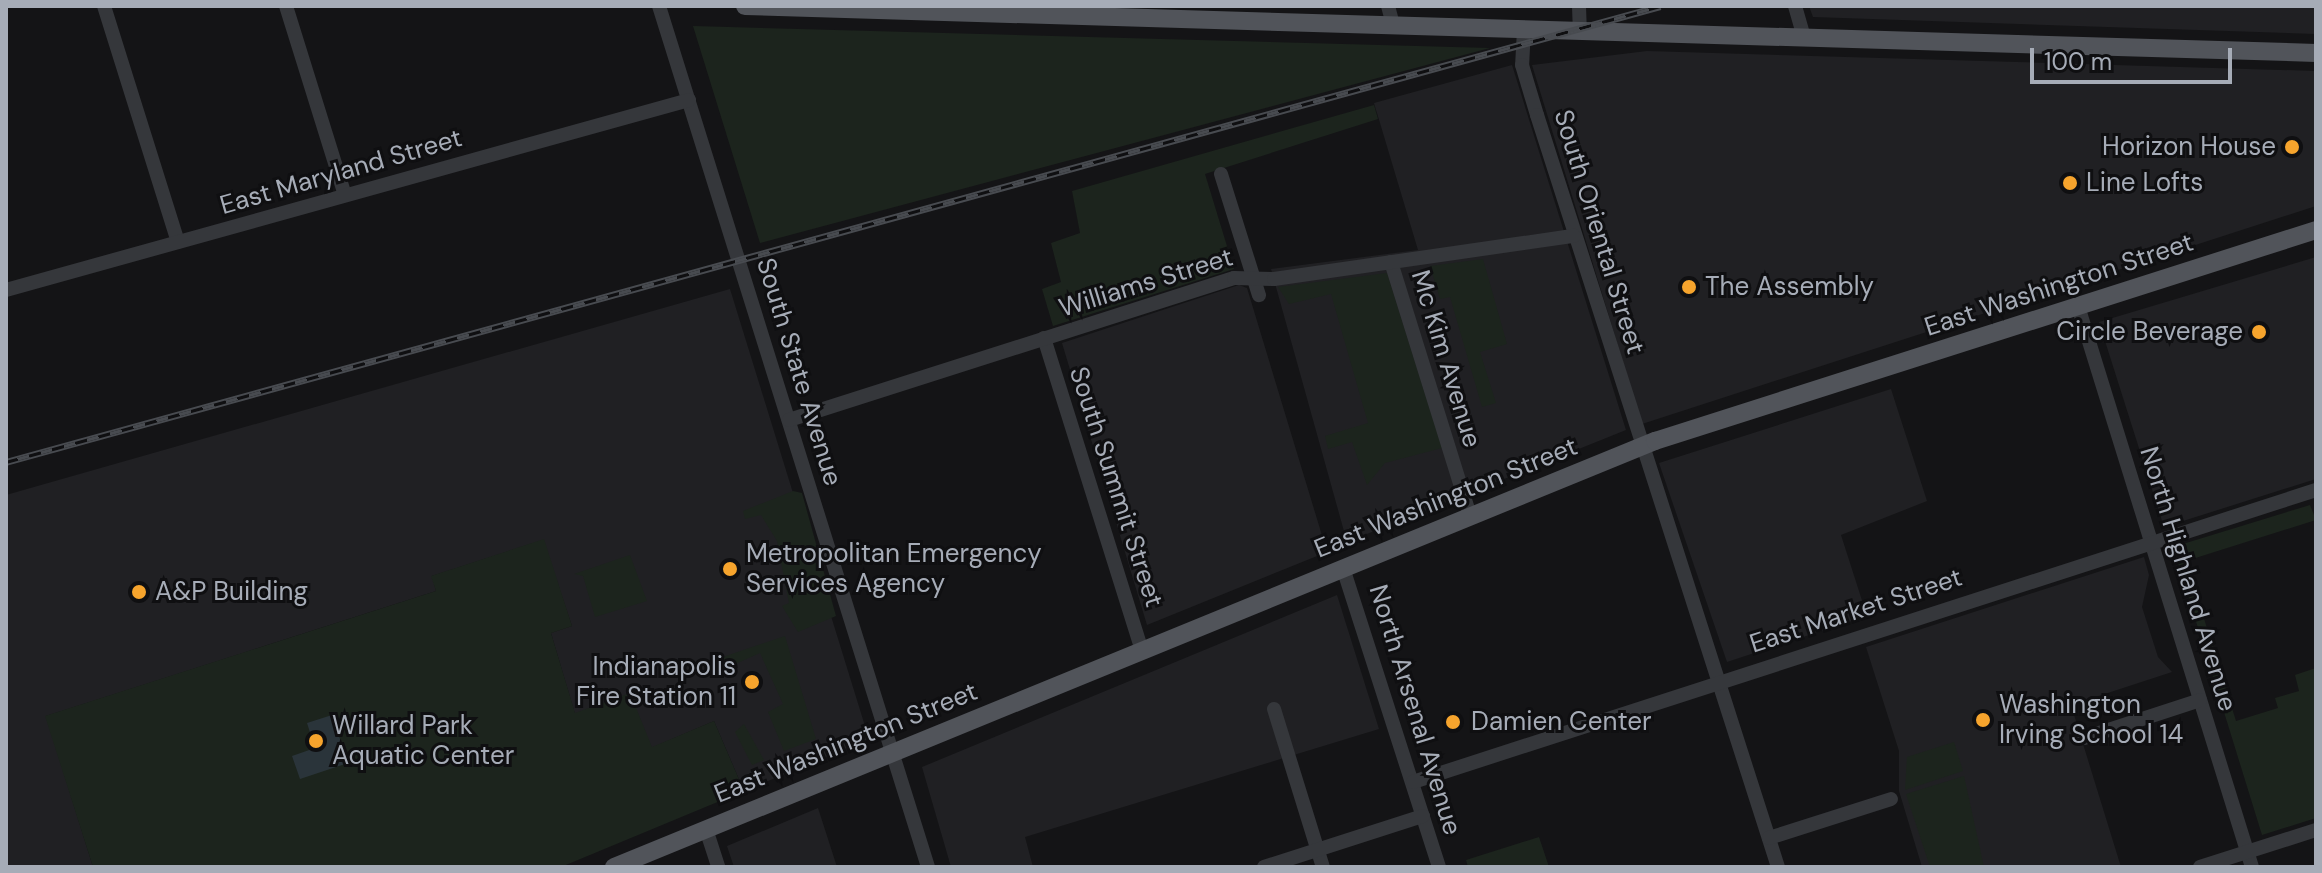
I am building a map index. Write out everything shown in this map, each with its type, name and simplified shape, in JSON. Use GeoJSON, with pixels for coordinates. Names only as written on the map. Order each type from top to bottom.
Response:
{"type":"FeatureCollection","features":[{"type":"Feature","properties":{"kind":"main road"},"geometry":{"type":"LineString","coordinates":[[745,6],[1198,13],[1393,25],[2316,53]]}},
{"type":"Feature","properties":{"kind":"main road","name":"East Washington Street"},"geometry":{"type":"LineString","coordinates":[[614,867],[1643,446],[2316,230]]}},
{"type":"Feature","properties":{"kind":"street"},"geometry":{"type":"LineString","coordinates":[[104,6],[178,242]]}},
{"type":"Feature","properties":{"kind":"street"},"geometry":{"type":"LineString","coordinates":[[286,6],[345,195]]}},
{"type":"Feature","properties":{"kind":"street","name":"South State Avenue"},"geometry":{"type":"LineString","coordinates":[[659,6],[928,867]]}},
{"type":"Feature","properties":{"kind":"street"},"geometry":{"type":"LineString","coordinates":[[1388,6],[1393,25]]}},
{"type":"Feature","properties":{"kind":"street"},"geometry":{"type":"LineString","coordinates":[[1579,6],[1580,31]]}},
{"type":"Feature","properties":{"kind":"street"},"geometry":{"type":"LineString","coordinates":[[1795,6],[1804,37]]}},
{"type":"Feature","properties":{"kind":"street","name":"South Oriental Street"},"geometry":{"type":"LineString","coordinates":[[1524,29],[1522,65],[1574,236],[1778,867]]}},
{"type":"Feature","properties":{"kind":"street","name":"East Maryland Street"},"geometry":{"type":"LineString","coordinates":[[6,289],[689,100]]}},
{"type":"Feature","properties":{"kind":"street"},"geometry":{"type":"LineString","coordinates":[[1221,174],[1259,295]]}},
{"type":"Feature","properties":{"kind":"street","name":"Williams Street"},"geometry":{"type":"LineString","coordinates":[[789,420],[1044,338],[1254,277],[1391,262],[1574,236]]}},
{"type":"Feature","properties":{"kind":"street","name":"Mc Kim Avenue"},"geometry":{"type":"LineString","coordinates":[[1391,262],[1470,516]]}},
{"type":"Feature","properties":{"kind":"street","name":"North Highland Avenue"},"geometry":{"type":"LineString","coordinates":[[2078,306],[2250,860]]}},
{"type":"Feature","properties":{"kind":"street","name":"South Summit Street"},"geometry":{"type":"LineString","coordinates":[[1044,338],[1142,651]]}},
{"type":"Feature","properties":{"kind":"street","name":"East Market Street"},"geometry":{"type":"LineString","coordinates":[[1413,782],[2316,490]]}},
{"type":"Feature","properties":{"kind":"street","name":"North Arsenal Avenue"},"geometry":{"type":"LineString","coordinates":[[1343,568],[1439,867]]}},
{"type":"Feature","properties":{"kind":"street"},"geometry":{"type":"LineString","coordinates":[[2084,738],[2200,700]]}},
{"type":"Feature","properties":{"kind":"street"},"geometry":{"type":"LineString","coordinates":[[1274,709],[1323,867]]}},
{"type":"Feature","properties":{"kind":"street"},"geometry":{"type":"LineString","coordinates":[[1769,838],[1891,799]]}},
{"type":"Feature","properties":{"kind":"street"},"geometry":{"type":"LineString","coordinates":[[1264,867],[1423,816]]}},
{"type":"Feature","properties":{"kind":"street"},"geometry":{"type":"LineString","coordinates":[[706,829],[718,867]]}},
{"type":"Feature","properties":{"kind":"street"},"geometry":{"type":"LineString","coordinates":[[2200,867],[2250,860],[2316,830]]}},
{"type":"Feature","properties":{"kind":"shaded area"},"geometry":{"type":"Polygon","coordinates":[[[1809,6],[2316,6],[2316,34],[1813,17],[1809,6]]]}},
{"type":"Feature","properties":{"kind":"shaded area"},"geometry":{"type":"Polygon","coordinates":[[[693,26],[1490,48],[760,243],[693,26]]]}},
{"type":"Feature","properties":{"kind":"shaded area"},"geometry":{"type":"Polygon","coordinates":[[[1647,51],[2316,71],[2316,206],[1642,424],[1532,65],[1647,51]]]}},
{"type":"Feature","properties":{"kind":"shaded area"},"geometry":{"type":"Polygon","coordinates":[[[1512,65],[1626,430],[1347,542],[1271,269],[1418,250],[1374,103],[1512,65]]]}},
{"type":"Feature","properties":{"kind":"shaded area"},"geometry":{"type":"Polygon","coordinates":[[[1374,105],[1378,119],[1205,174],[1234,269],[1053,326],[1042,289],[1061,282],[1051,243],[1080,233],[1072,191],[1374,105]]]}},
{"type":"Feature","properties":{"kind":"shaded area"},"geometry":{"type":"Polygon","coordinates":[[[2316,257],[2316,479],[2164,527],[2099,322],[2316,257]]]}},
{"type":"Feature","properties":{"kind":"shaded area"},"geometry":{"type":"Polygon","coordinates":[[[1483,259],[1507,344],[1480,352],[1496,403],[1482,407],[1450,297],[1440,299],[1430,266],[1483,259]]]}},
{"type":"Feature","properties":{"kind":"shaded area"},"geometry":{"type":"Polygon","coordinates":[[[1387,273],[1442,448],[1385,463],[1367,485],[1352,442],[1328,449],[1325,436],[1368,423],[1331,294],[1289,304],[1278,287],[1387,273]]]}},
{"type":"Feature","properties":{"kind":"shaded area"},"geometry":{"type":"Polygon","coordinates":[[[1239,285],[1247,288],[1327,552],[1147,625],[1062,343],[1239,285]]]}},
{"type":"Feature","properties":{"kind":"shaded area"},"geometry":{"type":"Polygon","coordinates":[[[730,289],[869,739],[744,791],[714,721],[651,748],[575,714],[551,633],[572,626],[543,540],[432,576],[436,591],[46,716],[93,867],[6,867],[6,495],[730,289]]]}},
{"type":"Feature","properties":{"kind":"shaded area"},"geometry":{"type":"Polygon","coordinates":[[[1891,389],[1927,501],[1841,535],[1867,616],[1727,662],[1659,463],[1891,389]]]}},
{"type":"Feature","properties":{"kind":"shaded area"},"geometry":{"type":"Polygon","coordinates":[[[793,491],[802,493],[836,616],[798,632],[782,606],[789,603],[777,541],[761,515],[745,519],[743,511],[793,491]]]}},
{"type":"Feature","properties":{"kind":"shaded area"},"geometry":{"type":"Polygon","coordinates":[[[2310,505],[2316,520],[2186,561],[2236,721],[2278,708],[2275,698],[2299,691],[2295,675],[2316,668],[2316,818],[2262,835],[2173,547],[2310,505]]]}},
{"type":"Feature","properties":{"kind":"shaded area"},"geometry":{"type":"Polygon","coordinates":[[[544,539],[572,626],[551,633],[575,713],[630,693],[652,747],[714,721],[744,791],[561,867],[93,867],[45,716],[436,591],[431,576],[544,539]]]}},
{"type":"Feature","properties":{"kind":"shaded area"},"geometry":{"type":"Polygon","coordinates":[[[630,555],[647,601],[595,617],[583,576],[574,574],[630,555]]]}},
{"type":"Feature","properties":{"kind":"shaded area","name":"Washington Irving School 14"},"geometry":{"type":"Polygon","coordinates":[[[2144,557],[2149,575],[2142,607],[2158,657],[2172,672],[2071,705],[2121,867],[1922,867],[1899,791],[1899,751],[1866,647],[2144,557]]]}},
{"type":"Feature","properties":{"kind":"shaded area"},"geometry":{"type":"Polygon","coordinates":[[[1337,595],[1379,729],[1025,837],[1033,867],[951,867],[922,767],[1337,595]]]}},
{"type":"Feature","properties":{"kind":"shaded area"},"geometry":{"type":"Polygon","coordinates":[[[785,636],[816,739],[784,751],[768,712],[783,704],[760,653],[722,670],[717,659],[785,636]]]}},
{"type":"Feature","properties":{"kind":"shaded area"},"geometry":{"type":"Polygon","coordinates":[[[332,715],[348,763],[300,779],[292,756],[315,748],[307,723],[332,715]]]}},
{"type":"Feature","properties":{"kind":"shaded area"},"geometry":{"type":"Polygon","coordinates":[[[744,724],[764,760],[752,765],[735,732],[744,724]]]}},
{"type":"Feature","properties":{"kind":"shaded area"},"geometry":{"type":"Polygon","coordinates":[[[1954,742],[1963,771],[1905,790],[1907,757],[1954,742]]]}},
{"type":"Feature","properties":{"kind":"shaded area"},"geometry":{"type":"Polygon","coordinates":[[[1964,776],[1984,867],[1930,867],[1906,794],[1964,776]]]}},
{"type":"Feature","properties":{"kind":"shaded area"},"geometry":{"type":"Polygon","coordinates":[[[818,808],[837,867],[734,867],[727,846],[818,808]]]}},
{"type":"Feature","properties":{"kind":"shaded area"},"geometry":{"type":"Polygon","coordinates":[[[1539,837],[1549,867],[1468,867],[1466,860],[1539,837]]]}},
{"type":"Feature","properties":{"kind":"railway"},"geometry":{"type":"LineString","coordinates":[[6,462],[1660,6]]}},
{"type":"Feature","properties":{"kind":"place","name":"Horizon House"},"geometry":{"type":"Point","coordinates":[2292,147]}},
{"type":"Feature","properties":{"kind":"place","name":"Line Lofts"},"geometry":{"type":"Point","coordinates":[2070,183]}},
{"type":"Feature","properties":{"kind":"place","name":"The Assembly"},"geometry":{"type":"Point","coordinates":[1689,287]}},
{"type":"Feature","properties":{"kind":"place","name":"Circle Beverage"},"geometry":{"type":"Point","coordinates":[2259,332]}},
{"type":"Feature","properties":{"kind":"place","name":"Metropolitan Emergency Services Agency"},"geometry":{"type":"Point","coordinates":[730,569]}},
{"type":"Feature","properties":{"kind":"place","name":"A&P Building"},"geometry":{"type":"Point","coordinates":[139,592]}},
{"type":"Feature","properties":{"kind":"place","name":"Indianapolis Fire Station 11"},"geometry":{"type":"Point","coordinates":[752,682]}},
{"type":"Feature","properties":{"kind":"place","name":"Washington Irving School 14"},"geometry":{"type":"Point","coordinates":[1983,720]}},
{"type":"Feature","properties":{"kind":"place","name":"Damien Center"},"geometry":{"type":"Point","coordinates":[1453,722]}},
{"type":"Feature","properties":{"kind":"place","name":"Willard Park Aquatic Center"},"geometry":{"type":"Point","coordinates":[316,741]}}]}
